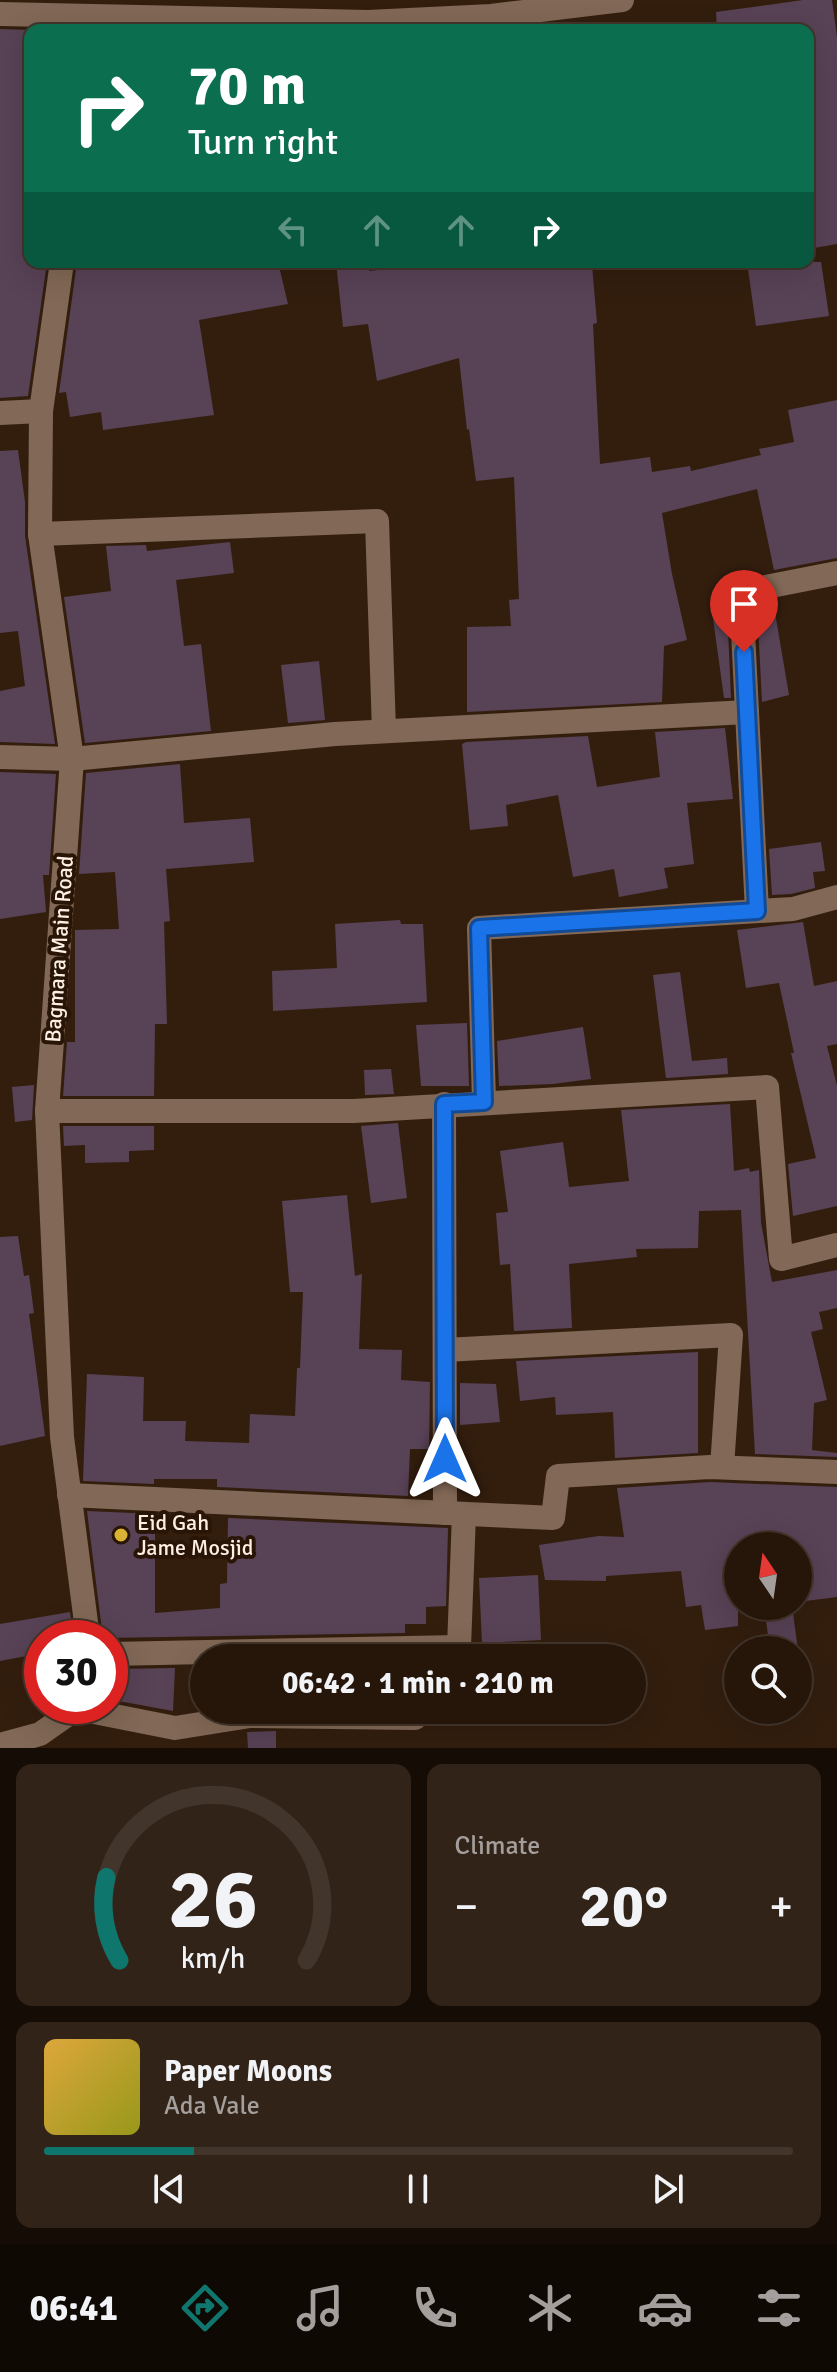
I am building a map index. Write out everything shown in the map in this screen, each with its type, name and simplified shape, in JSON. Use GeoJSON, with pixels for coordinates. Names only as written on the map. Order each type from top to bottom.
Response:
{"type":"FeatureCollection","features":[{"type":"Feature","properties":{"kind":"street"},"geometry":{"type":"LineString","coordinates":[[0,14],[368,22],[491,16],[530,5],[622,0]]}},
{"type":"Feature","properties":{"kind":"street","name":"Bagmara Main Road"},"geometry":{"type":"LineString","coordinates":[[61,268],[41,411],[40,534],[72,759],[47,1111],[62,1437],[86,1620]]}},
{"type":"Feature","properties":{"kind":"street"},"geometry":{"type":"LineString","coordinates":[[0,413],[41,411]]}},
{"type":"Feature","properties":{"kind":"street"},"geometry":{"type":"LineString","coordinates":[[40,534],[377,521],[384,731]]}},
{"type":"Feature","properties":{"kind":"street"},"geometry":{"type":"LineString","coordinates":[[757,911],[741,592],[837,573]]}},
{"type":"Feature","properties":{"kind":"street"},"geometry":{"type":"LineString","coordinates":[[0,757],[72,759],[384,731],[747,712]]}},
{"type":"Feature","properties":{"kind":"street"},"geometry":{"type":"LineString","coordinates":[[484,1102],[479,928],[793,909],[837,897]]}},
{"type":"Feature","properties":{"kind":"street"},"geometry":{"type":"LineString","coordinates":[[47,1111],[354,1111],[767,1087],[781,1259],[837,1245]]}},
{"type":"Feature","properties":{"kind":"street"},"geometry":{"type":"LineString","coordinates":[[128,1654],[459,1647],[445,1350],[444,1104]]}},
{"type":"Feature","properties":{"kind":"street"},"geometry":{"type":"LineString","coordinates":[[445,1350],[731,1335],[722,1467]]}},
{"type":"Feature","properties":{"kind":"street"},"geometry":{"type":"LineString","coordinates":[[69,1495],[553,1518],[558,1476],[722,1467],[837,1472]]}},
{"type":"Feature","properties":{"kind":"street"},"geometry":{"type":"LineString","coordinates":[[128,1718],[175,1728],[200,1724]]}},
{"type":"Feature","properties":{"kind":"street"},"geometry":{"type":"LineString","coordinates":[[0,1745],[40,1734],[55,1724]]}},
{"type":"Feature","properties":{"kind":"building"},"geometry":{"type":"Polygon","coordinates":[[[803,0],[832,0],[837,37],[837,244],[814,248],[814,24],[717,24],[716,12],[803,0]]]}},
{"type":"Feature","properties":{"kind":"building"},"geometry":{"type":"Polygon","coordinates":[[[0,29],[24,30],[24,268],[46,268],[28,396],[0,398],[0,29]]]}},
{"type":"Feature","properties":{"kind":"building"},"geometry":{"type":"Polygon","coordinates":[[[814,262],[821,262],[829,316],[756,326],[748,268],[814,268],[814,262]]]}},
{"type":"Feature","properties":{"kind":"building"},"geometry":{"type":"Polygon","coordinates":[[[76,268],[279,268],[288,304],[199,320],[214,415],[103,430],[101,412],[70,417],[66,392],[59,393],[76,268]]]}},
{"type":"Feature","properties":{"kind":"building"},"geometry":{"type":"Polygon","coordinates":[[[337,268],[369,268],[369,271],[397,268],[592,268],[597,323],[593,324],[600,464],[650,457],[652,472],[690,466],[691,471],[761,455],[759,449],[794,442],[788,410],[837,400],[837,558],[774,570],[757,489],[662,513],[687,640],[664,646],[662,702],[467,712],[467,627],[511,626],[509,600],[519,599],[514,477],[476,481],[459,358],[377,381],[368,324],[343,327],[337,268]]]}},
{"type":"Feature","properties":{"kind":"building"},"geometry":{"type":"Polygon","coordinates":[[[18,450],[25,502],[25,536],[55,744],[0,742],[0,691],[25,686],[18,631],[0,633],[0,451],[18,450]]]}},
{"type":"Feature","properties":{"kind":"building"},"geometry":{"type":"Polygon","coordinates":[[[230,542],[234,573],[176,580],[184,646],[201,644],[211,731],[85,743],[64,597],[111,591],[106,546],[146,545],[147,551],[230,542]]]}},
{"type":"Feature","properties":{"kind":"building"},"geometry":{"type":"Polygon","coordinates":[[[773,601],[789,695],[762,702],[757,604],[773,601]]]}},
{"type":"Feature","properties":{"kind":"building"},"geometry":{"type":"Polygon","coordinates":[[[727,607],[731,698],[724,698],[712,611],[727,607]]]}},
{"type":"Feature","properties":{"kind":"building"},"geometry":{"type":"Polygon","coordinates":[[[319,661],[325,720],[288,723],[281,665],[319,661]]]}},
{"type":"Feature","properties":{"kind":"building"},"geometry":{"type":"Polygon","coordinates":[[[725,728],[733,799],[687,803],[694,864],[664,868],[668,888],[619,897],[614,869],[573,877],[558,795],[506,805],[508,826],[470,830],[462,744],[466,742],[588,736],[597,787],[660,777],[655,732],[725,728]]]}},
{"type":"Feature","properties":{"kind":"building"},"geometry":{"type":"Polygon","coordinates":[[[180,764],[184,823],[250,818],[254,862],[166,869],[170,921],[164,922],[167,1024],[155,1024],[154,1096],[63,1096],[67,1042],[75,1042],[75,930],[119,929],[115,872],[79,874],[86,773],[180,764]]]}},
{"type":"Feature","properties":{"kind":"building"},"geometry":{"type":"Polygon","coordinates":[[[0,772],[56,774],[49,875],[43,875],[46,912],[0,919],[0,772]]]}},
{"type":"Feature","properties":{"kind":"building"},"geometry":{"type":"Polygon","coordinates":[[[821,842],[825,871],[813,872],[815,888],[772,895],[769,849],[821,842]]]}},
{"type":"Feature","properties":{"kind":"building"},"geometry":{"type":"Polygon","coordinates":[[[400,920],[401,924],[423,924],[427,1002],[273,1011],[272,971],[337,968],[335,924],[400,920]]]}},
{"type":"Feature","properties":{"kind":"building"},"geometry":{"type":"Polygon","coordinates":[[[803,922],[814,986],[837,981],[837,1044],[827,1046],[837,1086],[837,1206],[793,1216],[788,1164],[816,1158],[791,1053],[794,1053],[779,983],[746,988],[737,930],[803,922]]]}},
{"type":"Feature","properties":{"kind":"building"},"geometry":{"type":"Polygon","coordinates":[[[680,972],[692,1061],[727,1058],[728,1074],[666,1078],[653,975],[680,972]]]}},
{"type":"Feature","properties":{"kind":"building"},"geometry":{"type":"Polygon","coordinates":[[[467,1023],[469,1086],[421,1086],[416,1025],[467,1023]]]}},
{"type":"Feature","properties":{"kind":"building"},"geometry":{"type":"Polygon","coordinates":[[[583,1027],[591,1079],[499,1086],[497,1041],[583,1027]]]}},
{"type":"Feature","properties":{"kind":"building"},"geometry":{"type":"Polygon","coordinates":[[[391,1069],[394,1094],[365,1095],[364,1070],[391,1069]]]}},
{"type":"Feature","properties":{"kind":"building"},"geometry":{"type":"Polygon","coordinates":[[[34,1085],[32,1120],[15,1122],[12,1087],[34,1085]]]}},
{"type":"Feature","properties":{"kind":"building"},"geometry":{"type":"Polygon","coordinates":[[[730,1104],[734,1171],[759,1170],[761,1223],[772,1282],[837,1270],[837,1308],[819,1312],[823,1329],[811,1332],[827,1400],[814,1403],[812,1450],[837,1453],[837,1457],[755,1454],[741,1210],[699,1211],[698,1248],[636,1249],[637,1257],[569,1264],[572,1328],[514,1331],[510,1264],[500,1265],[496,1213],[508,1212],[500,1151],[563,1142],[569,1187],[629,1181],[621,1110],[730,1104]]]}},
{"type":"Feature","properties":{"kind":"building"},"geometry":{"type":"Polygon","coordinates":[[[398,1123],[407,1198],[371,1203],[361,1126],[398,1123]]]}},
{"type":"Feature","properties":{"kind":"building"},"geometry":{"type":"Polygon","coordinates":[[[63,1126],[154,1126],[154,1150],[129,1151],[129,1162],[85,1163],[85,1145],[64,1146],[63,1126]]]}},
{"type":"Feature","properties":{"kind":"building"},"geometry":{"type":"Polygon","coordinates":[[[347,1195],[355,1276],[362,1274],[359,1349],[402,1350],[401,1380],[430,1382],[429,1449],[410,1449],[408,1496],[217,1487],[217,1479],[154,1479],[154,1484],[83,1481],[87,1374],[144,1377],[143,1421],[186,1421],[185,1441],[249,1443],[250,1414],[295,1416],[303,1292],[290,1292],[282,1201],[347,1195]]]}},
{"type":"Feature","properties":{"kind":"building"},"geometry":{"type":"Polygon","coordinates":[[[18,1236],[24,1276],[29,1275],[34,1313],[29,1314],[45,1436],[0,1446],[0,1237],[18,1236]]]}},
{"type":"Feature","properties":{"kind":"building"},"geometry":{"type":"Polygon","coordinates":[[[698,1352],[698,1453],[615,1458],[613,1412],[556,1415],[555,1397],[520,1401],[516,1361],[698,1352]]]}},
{"type":"Feature","properties":{"kind":"building"},"geometry":{"type":"Polygon","coordinates":[[[460,1383],[496,1384],[500,1422],[460,1425],[460,1383]]]}},
{"type":"Feature","properties":{"kind":"building"},"geometry":{"type":"Polygon","coordinates":[[[710,1482],[837,1487],[837,1597],[812,1600],[812,1532],[724,1532],[724,1620],[738,1620],[738,1626],[705,1630],[701,1605],[686,1607],[681,1571],[606,1576],[606,1581],[545,1580],[539,1545],[599,1536],[624,1537],[617,1488],[710,1482]]]}},
{"type":"Feature","properties":{"kind":"building"},"geometry":{"type":"Polygon","coordinates":[[[87,1511],[155,1514],[155,1613],[220,1608],[220,1584],[227,1583],[228,1518],[448,1528],[446,1606],[426,1607],[426,1624],[405,1624],[405,1633],[128,1638],[128,1620],[101,1620],[87,1511]]]}},
{"type":"Feature","properties":{"kind":"building"},"geometry":{"type":"Polygon","coordinates":[[[538,1575],[541,1640],[482,1643],[479,1578],[538,1575]]]}},
{"type":"Feature","properties":{"kind":"building"},"geometry":{"type":"Polygon","coordinates":[[[70,1612],[71,1620],[24,1620],[24,1656],[0,1661],[0,1624],[70,1612]]]}},
{"type":"Feature","properties":{"kind":"building"},"geometry":{"type":"Polygon","coordinates":[[[766,1620],[794,1620],[796,1636],[768,1636],[766,1620]]]}},
{"type":"Feature","properties":{"kind":"building"},"geometry":{"type":"Polygon","coordinates":[[[175,1668],[173,1711],[128,1703],[128,1669],[175,1668]]]}},
{"type":"Feature","properties":{"kind":"building"},"geometry":{"type":"Polygon","coordinates":[[[276,1731],[276,1748],[248,1748],[247,1732],[276,1731]]]}},
{"type":"Feature","properties":{"kind":"place","name":"Eid Gah Jame Mosjid"},"geometry":{"type":"Point","coordinates":[121,1535]}},
{"type":"Feature","properties":{"kind":"route"},"geometry":{"type":"LineString","coordinates":[[445,1459],[444,1104],[484,1102],[479,928],[757,911],[744,652]]}}]}
